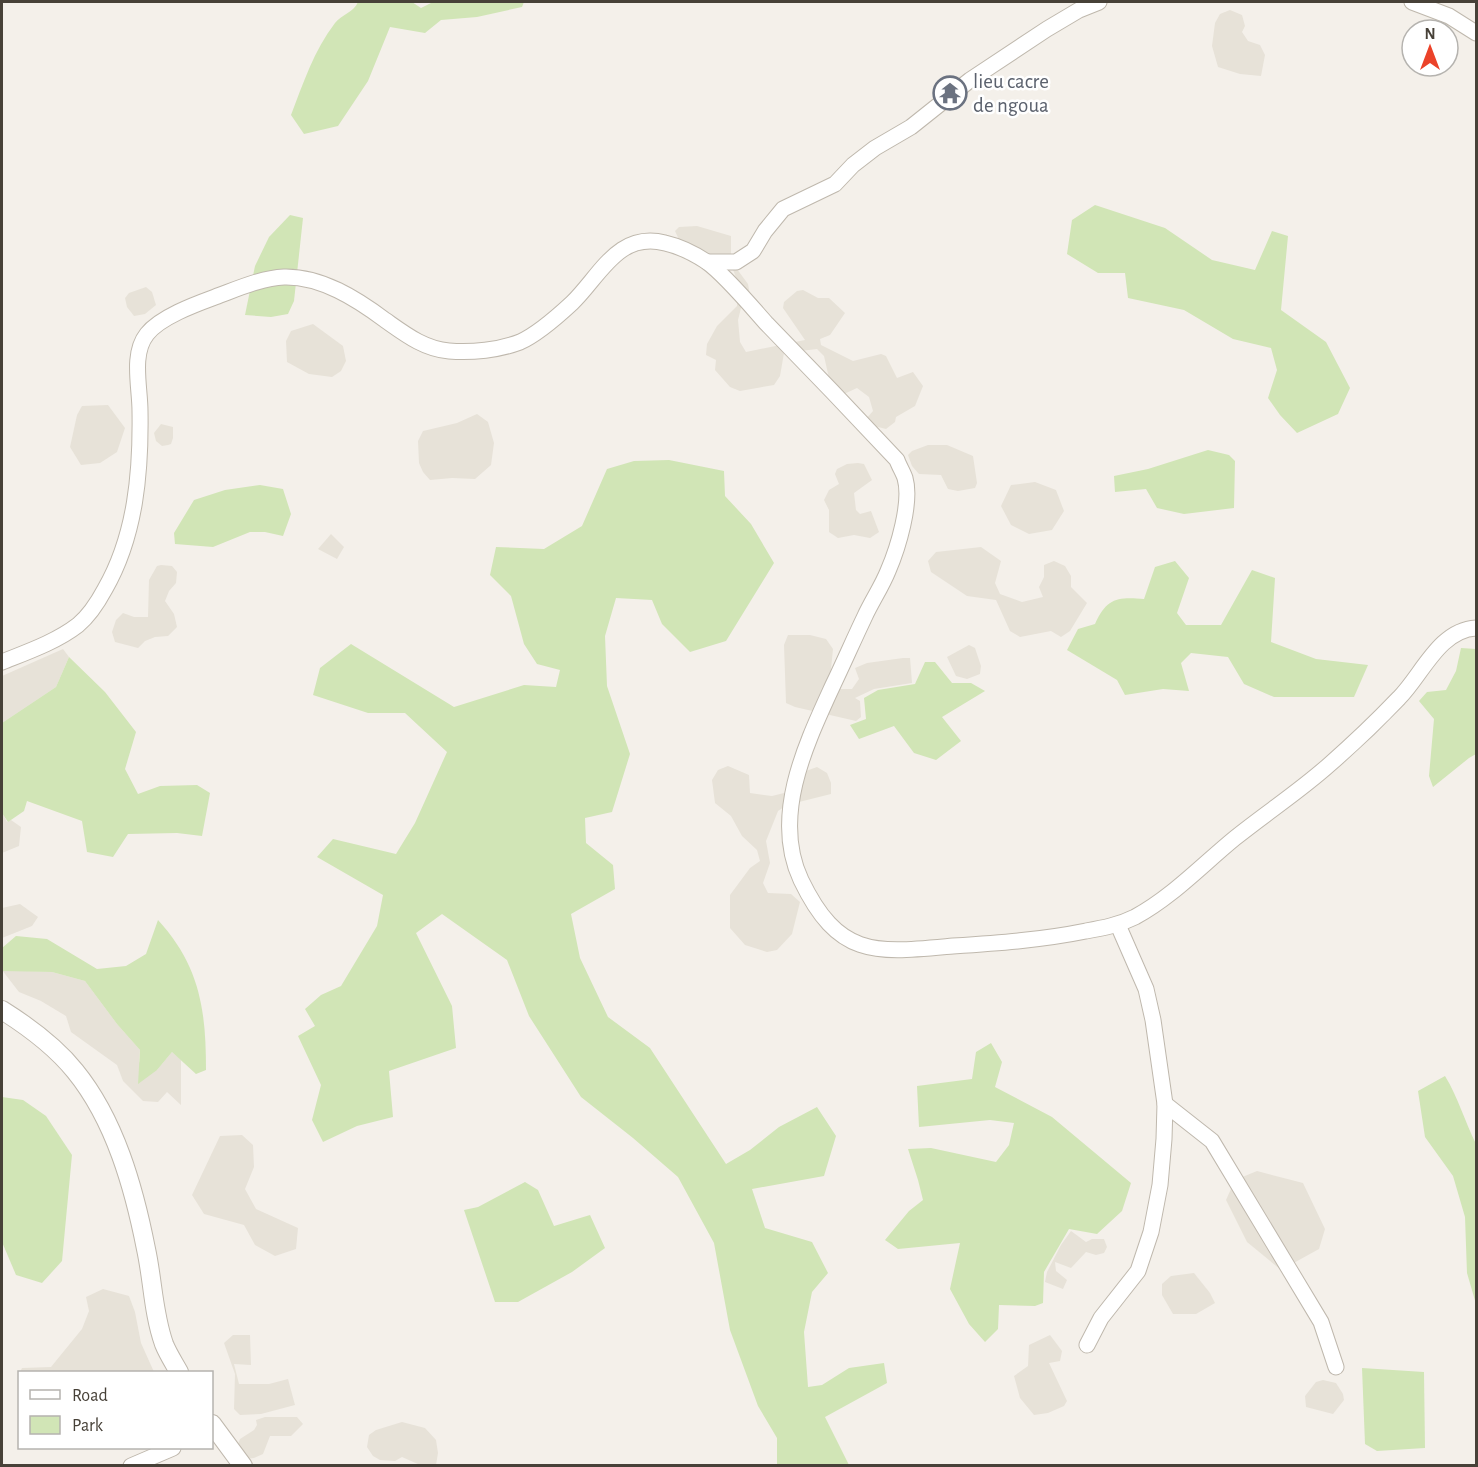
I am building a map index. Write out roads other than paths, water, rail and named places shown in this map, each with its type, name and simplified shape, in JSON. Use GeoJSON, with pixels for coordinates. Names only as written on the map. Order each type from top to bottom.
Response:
{"type":"FeatureCollection","features":[{"type":"Feature","properties":{"kind":"street"},"geometry":{"type":"LineString","coordinates":[[707,262],[736,262],[753,251],[765,231],[783,209],[835,184],[867,153],[911,127],[970,80],[1047,29],[1079,10],[1099,2]]}},
{"type":"Feature","properties":{"kind":"street"},"geometry":{"type":"LineString","coordinates":[[1412,2],[1449,16],[1476,33]]}},
{"type":"Feature","properties":{"kind":"street"},"geometry":{"type":"LineString","coordinates":[[2,662],[58,637],[78,624],[94,609],[109,583],[123,553],[136,500],[140,413],[139,350],[147,334],[162,321],[234,290],[284,277],[325,285],[356,300],[409,337],[427,346],[447,351],[489,349],[522,341],[544,326],[574,302],[599,271],[621,250],[640,241],[663,242],[707,262],[897,460],[905,478],[905,509],[889,570],[866,613],[809,740],[796,778],[790,811],[794,864],[807,891],[821,913],[839,933],[860,946],[883,951],[1034,939],[1118,925],[1159,902],[1238,836],[1329,765],[1402,696],[1446,641],[1455,633],[1468,628],[1476,628]]}},
{"type":"Feature","properties":{"kind":"street"},"geometry":{"type":"LineString","coordinates":[[1087,1345],[1101,1318],[1138,1271],[1151,1232],[1160,1185],[1165,1104],[1153,1020],[1146,989],[1118,925]]}},
{"type":"Feature","properties":{"kind":"street"},"geometry":{"type":"LineString","coordinates":[[2,1010],[49,1043],[76,1072],[98,1106],[118,1150],[132,1191],[147,1250],[154,1308],[164,1345],[178,1371]]}},
{"type":"Feature","properties":{"kind":"street"},"geometry":{"type":"LineString","coordinates":[[1165,1104],[1212,1141],[1321,1322],[1336,1367]]}},
{"type":"Feature","properties":{"kind":"street"},"geometry":{"type":"LineString","coordinates":[[213,1428],[243,1466]]}},
{"type":"Feature","properties":{"kind":"street"},"geometry":{"type":"LineString","coordinates":[[131,1466],[171,1449]]}},
{"type":"Feature","properties":{"kind":"place","name":"lieu cacre de ngoua"},"geometry":{"type":"Point","coordinates":[950,93]}}]}
